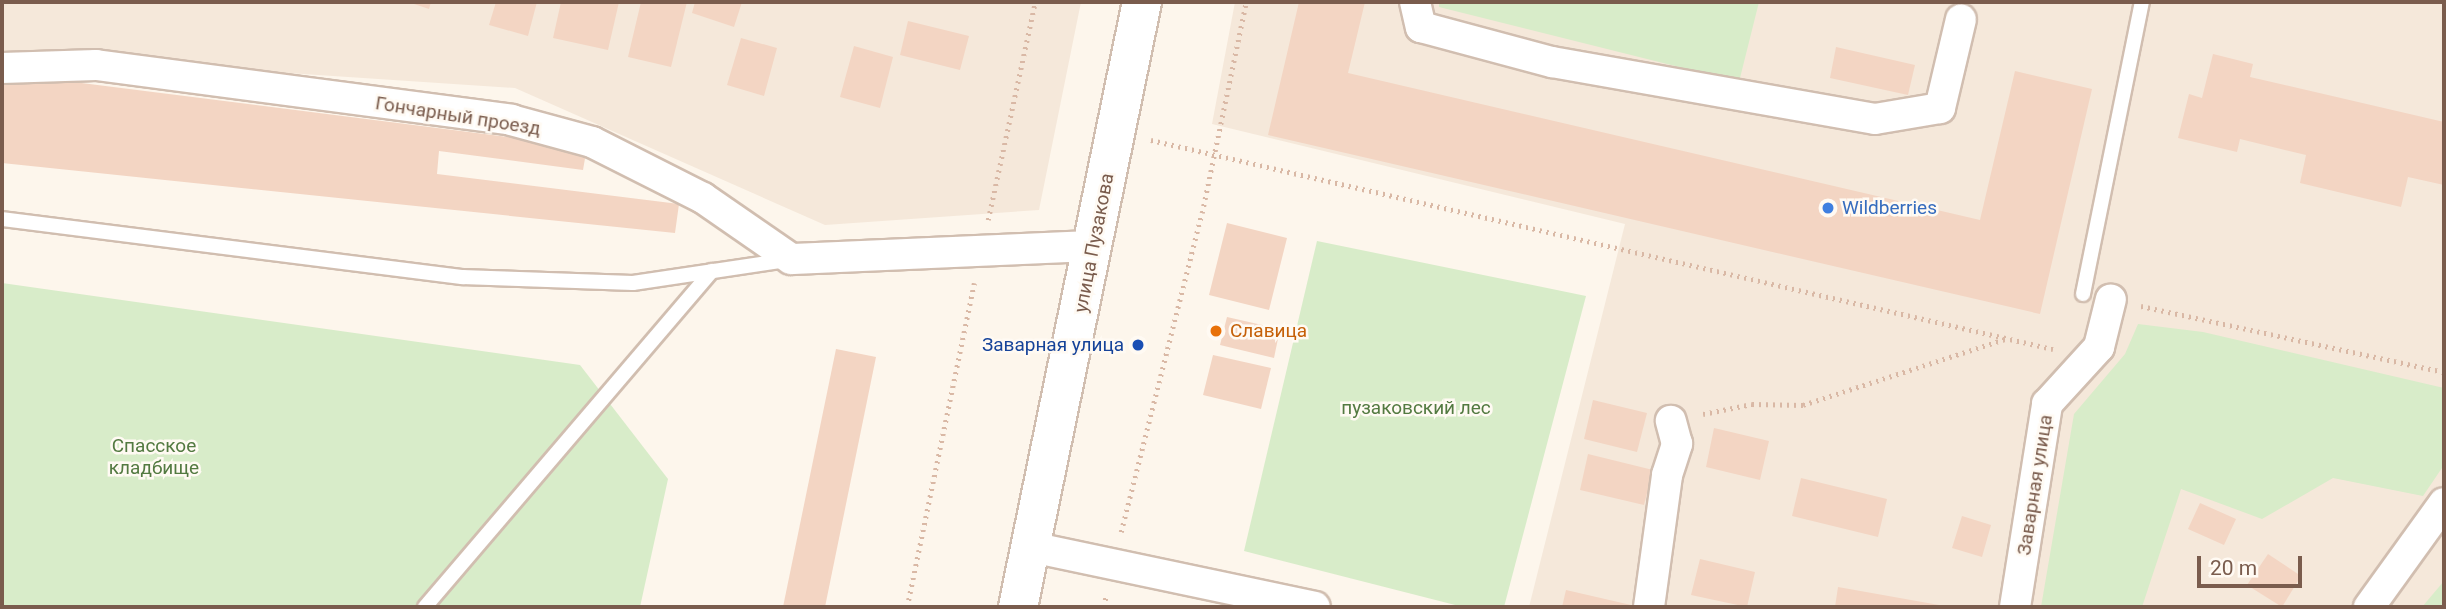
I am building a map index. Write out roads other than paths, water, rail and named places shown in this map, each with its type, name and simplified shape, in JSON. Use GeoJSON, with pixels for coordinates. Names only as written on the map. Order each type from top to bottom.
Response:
{"type":"FeatureCollection","features":[{"type":"Feature","properties":{"kind":"street","name":"улица Пузакова"},"geometry":{"type":"LineString","coordinates":[[1018,607],[1142,2]]}},
{"type":"Feature","properties":{"kind":"street"},"geometry":{"type":"LineString","coordinates":[[1415,2],[1421,27],[1552,62],[1875,119],[1940,108],[1961,19]]}},
{"type":"Feature","properties":{"kind":"street","name":"Гончарный проезд"},"geometry":{"type":"LineString","coordinates":[[2,68],[96,65],[511,120],[592,142],[703,198],[791,259]]}},
{"type":"Feature","properties":{"kind":"street"},"geometry":{"type":"LineString","coordinates":[[791,259],[1093,246]]}},
{"type":"Feature","properties":{"kind":"street","name":"Заварная улица"},"geometry":{"type":"LineString","coordinates":[[2015,607],[2047,404],[2099,347],[2097,297]]}},
{"type":"Feature","properties":{"kind":"street"},"geometry":{"type":"LineString","coordinates":[[1649,607],[1667,475],[1677,444],[1671,421]]}},
{"type":"Feature","properties":{"kind":"street"},"geometry":{"type":"LineString","coordinates":[[2369,607],[2444,503]]}},
{"type":"Feature","properties":{"kind":"street"},"geometry":{"type":"LineString","coordinates":[[1031,547],[1315,607]]}},
{"type":"Feature","properties":{"kind":"lane"},"geometry":{"type":"LineString","coordinates":[[2097,297],[2142,2]]}},
{"type":"Feature","properties":{"kind":"lane"},"geometry":{"type":"LineString","coordinates":[[2,219],[462,278],[632,284],[791,259]]}},
{"type":"Feature","properties":{"kind":"lane"},"geometry":{"type":"LineString","coordinates":[[425,607],[712,271]]}},
{"type":"Feature","properties":{"kind":"place","name":"Wildberries"},"geometry":{"type":"Point","coordinates":[1828,208]}},
{"type":"Feature","properties":{"kind":"place","name":"Славица"},"geometry":{"type":"Point","coordinates":[1216,331]}},
{"type":"Feature","properties":{"kind":"place","name":"Заварная улица"},"geometry":{"type":"Point","coordinates":[1138,345]}},
{"type":"Feature","properties":{"kind":"park label","name":"пузаковский лес"},"geometry":{"type":"Point","coordinates":[1416,408]}},
{"type":"Feature","properties":{"kind":"park label","name":"Спасское кладбище"},"geometry":{"type":"Point","coordinates":[154,457]}}]}
